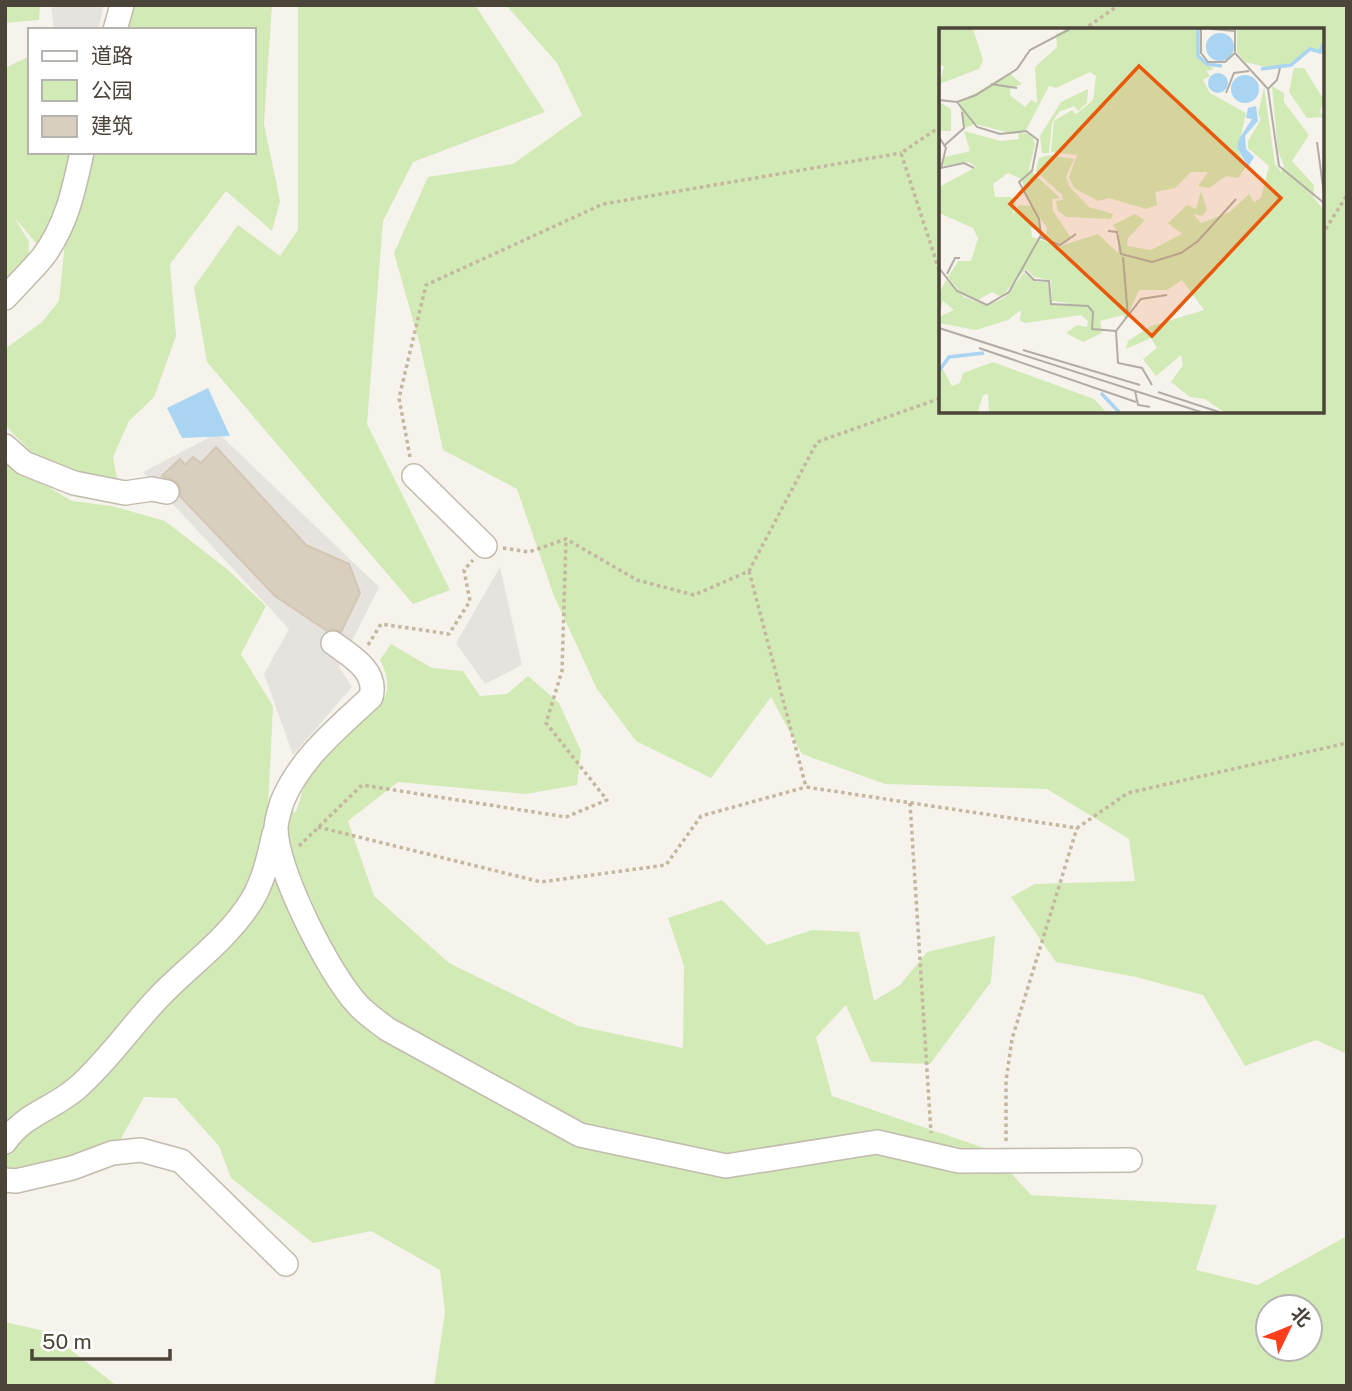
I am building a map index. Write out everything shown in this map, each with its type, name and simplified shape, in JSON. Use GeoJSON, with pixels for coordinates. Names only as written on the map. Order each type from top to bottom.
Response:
{"type":"FeatureCollection","features":[{"type":"Feature","properties":{"kind":"street"},"geometry":{"type":"LineString","coordinates":[[116,28],[122,5]]}},
{"type":"Feature","properties":{"kind":"street"},"geometry":{"type":"LineString","coordinates":[[5,298],[42,257],[63,222],[71,202],[82,154]]}},
{"type":"Feature","properties":{"kind":"street"},"geometry":{"type":"LineString","coordinates":[[5,446],[24,463],[74,483],[125,494],[152,489],[167,492]]}},
{"type":"Feature","properties":{"kind":"street"},"geometry":{"type":"LineString","coordinates":[[414,476],[485,546]]}},
{"type":"Feature","properties":{"kind":"street"},"geometry":{"type":"LineString","coordinates":[[5,1142],[16,1126],[68,1096],[88,1079],[160,996],[229,931],[253,898],[266,866],[282,802],[301,769],[324,740],[370,697],[372,682],[366,671],[333,643]]}},
{"type":"Feature","properties":{"kind":"street"},"geometry":{"type":"LineString","coordinates":[[276,828],[283,862],[307,924],[329,965],[358,1006],[387,1029],[580,1135],[726,1166],[877,1142],[959,1161],[1130,1160]]}},
{"type":"Feature","properties":{"kind":"street"},"geometry":{"type":"LineString","coordinates":[[5,1180],[16,1181],[72,1168],[112,1153],[141,1150],[181,1161],[286,1265]]}},
{"type":"Feature","properties":{"kind":"path"},"geometry":{"type":"LineString","coordinates":[[1086,28],[1119,5]]}},
{"type":"Feature","properties":{"kind":"path"},"geometry":{"type":"LineString","coordinates":[[414,476],[399,398],[426,285],[603,204],[901,153],[939,127]]}},
{"type":"Feature","properties":{"kind":"path"},"geometry":{"type":"LineString","coordinates":[[901,153],[939,270]]}},
{"type":"Feature","properties":{"kind":"path"},"geometry":{"type":"LineString","coordinates":[[1324,231],[1347,195]]}},
{"type":"Feature","properties":{"kind":"path"},"geometry":{"type":"LineString","coordinates":[[358,662],[381,624],[449,634],[470,601],[464,570],[485,546],[529,552],[566,539],[637,580],[694,595],[749,571],[817,442],[939,399]]}},
{"type":"Feature","properties":{"kind":"path"},"geometry":{"type":"LineString","coordinates":[[283,862],[362,785],[566,817],[607,800],[546,723],[562,671],[566,539]]}},
{"type":"Feature","properties":{"kind":"path"},"geometry":{"type":"LineString","coordinates":[[749,571],[806,788]]}},
{"type":"Feature","properties":{"kind":"path"},"geometry":{"type":"LineString","coordinates":[[1006,1161],[1006,1081],[1012,1039],[1077,828],[1128,793],[1347,743]]}},
{"type":"Feature","properties":{"kind":"path"},"geometry":{"type":"LineString","coordinates":[[318,827],[541,882],[666,865],[701,816],[806,788],[1077,828]]}},
{"type":"Feature","properties":{"kind":"path"},"geometry":{"type":"LineString","coordinates":[[910,803],[932,1155]]}},
{"type":"Feature","properties":{"kind":"shaded area"},"geometry":{"type":"Polygon","coordinates":[[[51,5],[104,5],[98,28],[54,28],[51,5]]]}},
{"type":"Feature","properties":{"kind":"shaded area"},"geometry":{"type":"Polygon","coordinates":[[[218,433],[379,587],[339,667],[352,687],[293,755],[264,674],[289,629],[143,472],[218,433]]]}},
{"type":"Feature","properties":{"kind":"shaded area"},"geometry":{"type":"Polygon","coordinates":[[[500,567],[522,665],[485,684],[456,643],[500,567]]]}},
{"type":"Feature","properties":{"kind":"green space"},"geometry":{"type":"Polygon","coordinates":[[[5,5],[40,5],[39,20],[5,23],[5,5]]]}},
{"type":"Feature","properties":{"kind":"green space"},"geometry":{"type":"Polygon","coordinates":[[[129,5],[272,5],[264,124],[280,201],[272,231],[226,191],[170,264],[176,336],[154,397],[129,421],[113,457],[118,484],[42,463],[5,425],[5,349],[42,322],[59,301],[67,223],[90,154],[256,154],[256,28],[123,28],[129,5]]]}},
{"type":"Feature","properties":{"kind":"green space"},"geometry":{"type":"Polygon","coordinates":[[[298,5],[475,5],[545,112],[413,162],[383,221],[367,424],[450,590],[413,604],[207,362],[194,287],[238,225],[280,256],[298,230],[298,5]]]}},
{"type":"Feature","properties":{"kind":"green space"},"geometry":{"type":"Polygon","coordinates":[[[506,5],[1347,5],[1345,1053],[1316,1040],[1245,1066],[1203,995],[1136,977],[1056,962],[1011,897],[1035,884],[1135,881],[1129,839],[1047,789],[885,784],[802,754],[771,697],[711,778],[636,741],[597,689],[554,596],[517,489],[443,450],[420,345],[394,253],[428,177],[513,164],[582,115],[557,63],[506,5]]]}},
{"type":"Feature","properties":{"kind":"green space"},"geometry":{"type":"Polygon","coordinates":[[[28,57],[28,154],[78,154],[42,250],[14,217],[29,242],[28,266],[9,278],[5,273],[5,68],[28,57]]]}},
{"type":"Feature","properties":{"kind":"green space"},"geometry":{"type":"Polygon","coordinates":[[[5,453],[35,479],[72,501],[112,506],[165,521],[227,569],[266,606],[241,654],[273,706],[268,808],[296,812],[308,777],[318,762],[342,735],[381,702],[387,685],[380,660],[391,644],[432,668],[463,671],[480,696],[507,694],[528,676],[559,703],[581,751],[577,785],[526,794],[398,782],[348,821],[374,896],[449,963],[578,1026],[683,1048],[684,966],[668,918],[722,900],[767,945],[812,930],[859,932],[874,1001],[900,985],[927,952],[995,936],[991,982],[930,1064],[871,1062],[846,1005],[816,1037],[832,1096],[990,1150],[1031,1195],[1217,1205],[1196,1270],[1258,1285],[1347,1236],[1347,1386],[434,1386],[445,1312],[440,1270],[371,1231],[313,1243],[231,1178],[219,1146],[176,1098],[144,1097],[119,1142],[21,1175],[5,1175],[5,453]]]}},
{"type":"Feature","properties":{"kind":"green space"},"geometry":{"type":"Polygon","coordinates":[[[5,1322],[48,1332],[117,1386],[5,1386],[5,1322]]]}},
{"type":"Feature","properties":{"kind":"water"},"geometry":{"type":"Polygon","coordinates":[[[208,388],[230,436],[182,438],[167,408],[208,388]]]}},
{"type":"Feature","properties":{"kind":"building"},"geometry":{"type":"Polygon","coordinates":[[[216,447],[306,545],[349,564],[360,593],[341,632],[334,629],[327,631],[275,596],[180,496],[177,482],[162,476],[180,459],[185,465],[193,457],[201,463],[216,447]]]}}]}
